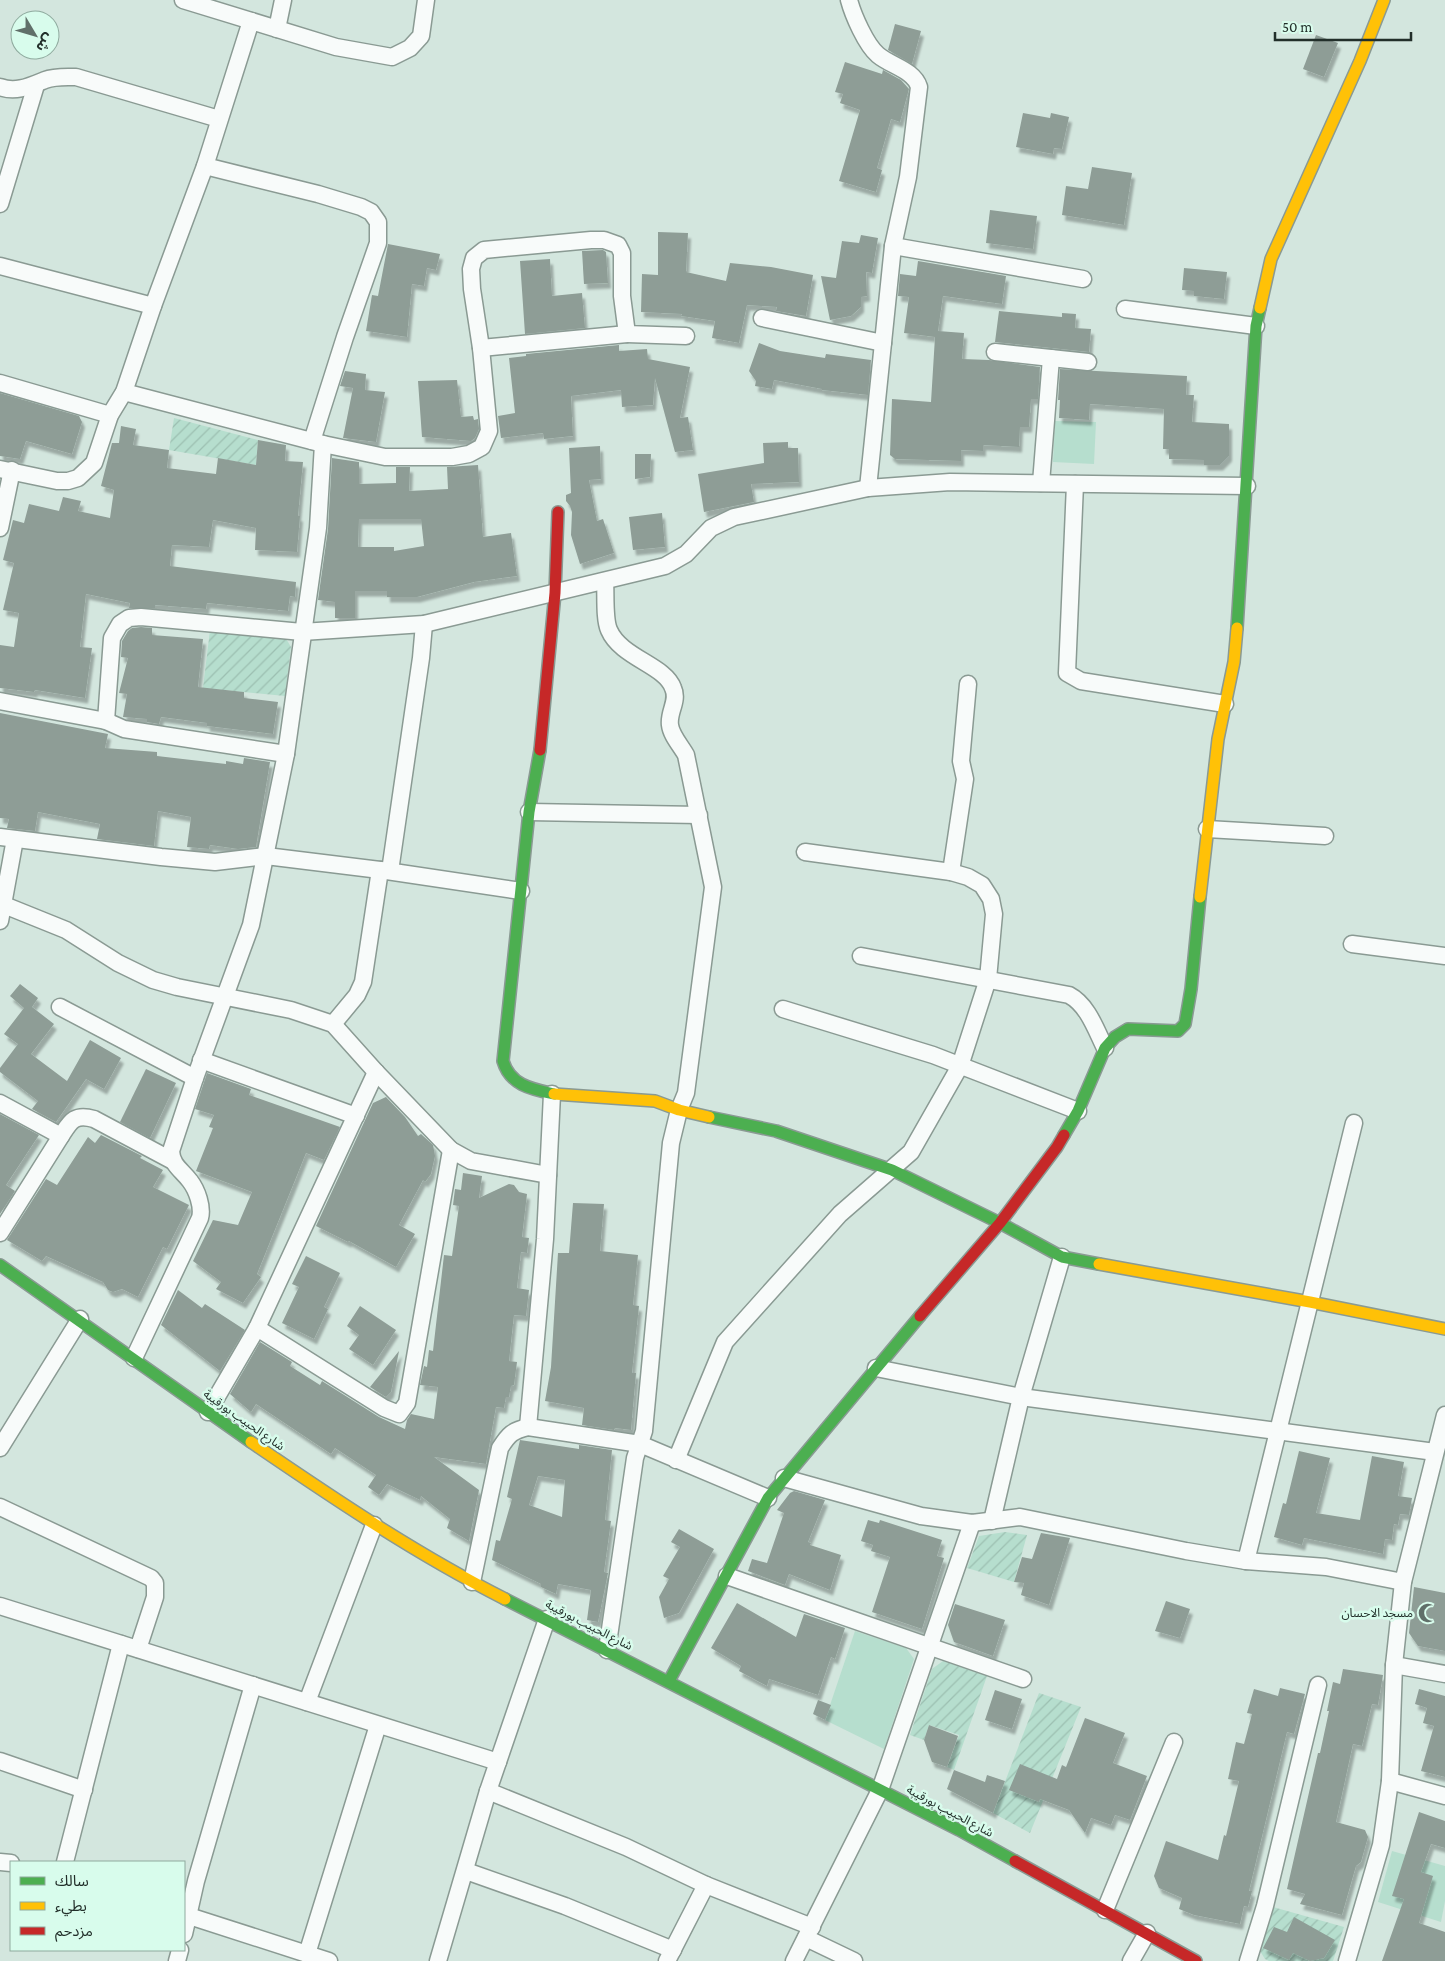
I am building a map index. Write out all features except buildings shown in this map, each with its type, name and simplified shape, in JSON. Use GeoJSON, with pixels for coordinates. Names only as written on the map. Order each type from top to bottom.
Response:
{"type":"FeatureCollection","features":[{"type":"Feature","properties":{"kind":"street"},"geometry":{"type":"LineString","coordinates":[[183,0],[336,46],[392,57],[410,48],[422,36],[426,0]]}},
{"type":"Feature","properties":{"kind":"street"},"geometry":{"type":"LineString","coordinates":[[277,29],[283,0]]}},
{"type":"Feature","properties":{"kind":"street"},"geometry":{"type":"LineString","coordinates":[[849,0],[852,11],[877,54],[917,80],[919,87],[908,177],[893,246],[868,488]]}},
{"type":"Feature","properties":{"kind":"street"},"geometry":{"type":"LineString","coordinates":[[669,1681],[768,1498],[1000,1223],[1057,1147],[1078,1112],[1105,1048],[1115,1037],[1128,1028],[1178,1031],[1185,1024],[1191,989],[1218,739],[1234,662],[1256,326],[1271,259],[1360,61],[1384,0]]}},
{"type":"Feature","properties":{"kind":"street"},"geometry":{"type":"LineString","coordinates":[[0,528],[6,469],[56,481],[78,478],[94,463],[110,415],[124,392],[153,306],[205,166],[251,21]]}},
{"type":"Feature","properties":{"kind":"street"},"geometry":{"type":"LineString","coordinates":[[0,87],[5,89],[22,89],[60,76],[76,77],[219,119]]}},
{"type":"Feature","properties":{"kind":"street"},"geometry":{"type":"LineString","coordinates":[[0,204],[36,85]]}},
{"type":"Feature","properties":{"kind":"street"},"geometry":{"type":"LineString","coordinates":[[171,1160],[171,1151],[201,1060],[226,997],[251,925],[286,754],[318,528],[317,442],[345,337],[378,243],[378,222],[371,212],[361,207],[318,194],[205,166]]}},
{"type":"Feature","properties":{"kind":"street"},"geometry":{"type":"LineString","coordinates":[[124,392],[317,442],[385,457],[452,458],[469,454],[482,447],[489,431],[482,348],[472,289],[471,269],[474,258],[484,250],[591,240],[604,240],[618,245],[622,253],[622,296],[627,334]]}},
{"type":"Feature","properties":{"kind":"street"},"geometry":{"type":"LineString","coordinates":[[893,246],[1083,279]]}},
{"type":"Feature","properties":{"kind":"street"},"geometry":{"type":"LineString","coordinates":[[0,266],[153,306]]}},
{"type":"Feature","properties":{"kind":"street"},"geometry":{"type":"LineString","coordinates":[[1125,309],[1256,326]]}},
{"type":"Feature","properties":{"kind":"street"},"geometry":{"type":"LineString","coordinates":[[762,318],[883,343]]}},
{"type":"Feature","properties":{"kind":"street"},"geometry":{"type":"LineString","coordinates":[[482,348],[627,334],[686,336]]}},
{"type":"Feature","properties":{"kind":"street"},"geometry":{"type":"LineString","coordinates":[[995,352],[1088,362]]}},
{"type":"Feature","properties":{"kind":"street"},"geometry":{"type":"LineString","coordinates":[[1041,483],[1051,358]]}},
{"type":"Feature","properties":{"kind":"street"},"geometry":{"type":"LineString","coordinates":[[0,383],[110,415]]}},
{"type":"Feature","properties":{"kind":"street"},"geometry":{"type":"LineString","coordinates":[[106,721],[112,638],[120,624],[129,618],[141,617],[302,632],[424,624],[665,566],[686,554],[711,528],[734,516],[868,488],[950,482],[1247,486]]}},
{"type":"Feature","properties":{"kind":"street"},"geometry":{"type":"LineString","coordinates":[[1075,484],[1067,673],[1081,681],[1225,704]]}},
{"type":"Feature","properties":{"kind":"street"},"geometry":{"type":"LineString","coordinates":[[558,512],[555,592],[538,768],[529,812],[503,1061],[506,1072],[511,1078],[520,1084],[552,1094],[655,1101],[679,1110],[776,1131],[892,1170],[1000,1223],[1062,1257],[1310,1302],[1445,1329]]}},
{"type":"Feature","properties":{"kind":"street"},"geometry":{"type":"LineString","coordinates":[[605,581],[608,628],[616,643],[668,679],[674,688],[676,699],[669,724],[675,739],[686,755],[713,887],[686,1093],[679,1110],[671,1143],[644,1431],[635,1458],[607,1650]]}},
{"type":"Feature","properties":{"kind":"street"},"geometry":{"type":"LineString","coordinates":[[333,1024],[358,996],[363,982],[385,870],[421,658],[424,624]]}},
{"type":"Feature","properties":{"kind":"street"},"geometry":{"type":"LineString","coordinates":[[951,872],[965,779],[961,761],[968,684]]}},
{"type":"Feature","properties":{"kind":"street"},"geometry":{"type":"LineString","coordinates":[[0,701],[106,721],[124,729],[286,754]]}},
{"type":"Feature","properties":{"kind":"street"},"geometry":{"type":"LineString","coordinates":[[529,812],[698,815]]}},
{"type":"Feature","properties":{"kind":"street"},"geometry":{"type":"LineString","coordinates":[[1207,829],[1325,836]]}},
{"type":"Feature","properties":{"kind":"street"},"geometry":{"type":"LineString","coordinates":[[0,922],[4,905],[7,838],[214,862],[266,856],[385,870],[521,891]]}},
{"type":"Feature","properties":{"kind":"street"},"geometry":{"type":"LineString","coordinates":[[676,1460],[725,1342],[840,1214],[911,1152],[960,1066],[988,979],[994,914],[991,899],[982,885],[968,877],[951,872],[805,852]]}},
{"type":"Feature","properties":{"kind":"street"},"geometry":{"type":"LineString","coordinates":[[4,905],[66,930],[118,963],[145,976],[177,987],[291,1010],[333,1024],[376,1072],[452,1150],[471,1161],[548,1175]]}},
{"type":"Feature","properties":{"kind":"street"},"geometry":{"type":"LineString","coordinates":[[1352,944],[1445,956]]}},
{"type":"Feature","properties":{"kind":"street"},"geometry":{"type":"LineString","coordinates":[[861,956],[1069,995],[1077,999],[1083,1007],[1105,1048]]}},
{"type":"Feature","properties":{"kind":"street"},"geometry":{"type":"LineString","coordinates":[[60,1007],[195,1078]]}},
{"type":"Feature","properties":{"kind":"street"},"geometry":{"type":"LineString","coordinates":[[783,1009],[933,1055],[1078,1112]]}},
{"type":"Feature","properties":{"kind":"street"},"geometry":{"type":"LineString","coordinates":[[201,1060],[356,1116]]}},
{"type":"Feature","properties":{"kind":"street"},"geometry":{"type":"LineString","coordinates":[[208,1412],[257,1328],[376,1072]]}},
{"type":"Feature","properties":{"kind":"street"},"geometry":{"type":"LineString","coordinates":[[528,1427],[539,1318],[552,1094]]}},
{"type":"Feature","properties":{"kind":"street"},"geometry":{"type":"LineString","coordinates":[[0,1103],[61,1136]]}},
{"type":"Feature","properties":{"kind":"street"},"geometry":{"type":"LineString","coordinates":[[0,1233],[71,1121],[85,1116],[171,1160],[191,1182],[202,1211],[134,1358]]}},
{"type":"Feature","properties":{"kind":"street"},"geometry":{"type":"LineString","coordinates":[[1246,1560],[1354,1123]]}},
{"type":"Feature","properties":{"kind":"street"},"geometry":{"type":"LineString","coordinates":[[257,1328],[384,1408],[399,1414],[404,1410],[407,1403],[452,1150]]}},
{"type":"Feature","properties":{"kind":"street"},"geometry":{"type":"LineString","coordinates":[[992,1521],[1020,1397],[1062,1257]]}},
{"type":"Feature","properties":{"kind":"street","name":"شارع الحبيب بورقيبة"},"geometry":{"type":"LineString","coordinates":[[0,1265],[80,1319],[208,1412],[374,1525],[472,1582],[880,1790],[1105,1910],[1196,1961]]}},
{"type":"Feature","properties":{"kind":"street"},"geometry":{"type":"LineString","coordinates":[[0,1448],[80,1319]]}},
{"type":"Feature","properties":{"kind":"street"},"geometry":{"type":"LineString","coordinates":[[876,1368],[1020,1397],[1435,1452]]}},
{"type":"Feature","properties":{"kind":"street"},"geometry":{"type":"LineString","coordinates":[[1346,1961],[1356,1934],[1382,1844],[1390,1781],[1394,1665],[1403,1582],[1445,1415]]}},
{"type":"Feature","properties":{"kind":"street"},"geometry":{"type":"LineString","coordinates":[[472,1582],[500,1448],[508,1435],[516,1430],[528,1427],[640,1444],[768,1498]]}},
{"type":"Feature","properties":{"kind":"street"},"geometry":{"type":"LineString","coordinates":[[784,1478],[921,1516],[972,1523],[1020,1517],[1176,1549],[1246,1560],[1326,1567],[1403,1582]]}},
{"type":"Feature","properties":{"kind":"street"},"geometry":{"type":"LineString","coordinates":[[0,1506],[145,1575],[155,1583],[155,1597],[138,1649]]}},
{"type":"Feature","properties":{"kind":"street"},"geometry":{"type":"LineString","coordinates":[[794,1961],[880,1790],[972,1523]]}},
{"type":"Feature","properties":{"kind":"street"},"geometry":{"type":"LineString","coordinates":[[307,1702],[374,1525]]}},
{"type":"Feature","properties":{"kind":"street"},"geometry":{"type":"LineString","coordinates":[[727,1576],[1023,1680]]}},
{"type":"Feature","properties":{"kind":"street"},"geometry":{"type":"LineString","coordinates":[[0,1606],[498,1762]]}},
{"type":"Feature","properties":{"kind":"street"},"geometry":{"type":"LineString","coordinates":[[438,1961],[466,1872],[488,1791],[547,1619]]}},
{"type":"Feature","properties":{"kind":"street"},"geometry":{"type":"LineString","coordinates":[[65,1861],[121,1644]]}},
{"type":"Feature","properties":{"kind":"street"},"geometry":{"type":"LineString","coordinates":[[1394,1665],[1445,1674]]}},
{"type":"Feature","properties":{"kind":"street"},"geometry":{"type":"LineString","coordinates":[[185,1930],[189,1916],[190,1881],[253,1686]]}},
{"type":"Feature","properties":{"kind":"street"},"geometry":{"type":"LineString","coordinates":[[1248,1961],[1265,1906],[1318,1686]]}},
{"type":"Feature","properties":{"kind":"street"},"geometry":{"type":"LineString","coordinates":[[307,1954],[378,1725]]}},
{"type":"Feature","properties":{"kind":"street"},"geometry":{"type":"LineString","coordinates":[[1105,1910],[1174,1742]]}},
{"type":"Feature","properties":{"kind":"street"},"geometry":{"type":"LineString","coordinates":[[0,1761],[84,1790]]}},
{"type":"Feature","properties":{"kind":"street"},"geometry":{"type":"LineString","coordinates":[[1390,1781],[1445,1796]]}},
{"type":"Feature","properties":{"kind":"street"},"geometry":{"type":"LineString","coordinates":[[488,1791],[626,1847],[809,1933],[854,1961]]}},
{"type":"Feature","properties":{"kind":"street"},"geometry":{"type":"LineString","coordinates":[[466,1872],[565,1906],[632,1932],[670,1956],[706,1885]]}},
{"type":"Feature","properties":{"kind":"street"},"geometry":{"type":"LineString","coordinates":[[189,1916],[329,1961]]}},
{"type":"Feature","properties":{"kind":"street"},"geometry":{"type":"LineString","coordinates":[[1131,1961],[1147,1933]]}},
{"type":"Feature","properties":{"kind":"green space"},"geometry":{"type":"Polygon","coordinates":[[[174,418],[258,440],[256,465],[169,450],[174,418]]]}},
{"type":"Feature","properties":{"kind":"green space"},"geometry":{"type":"Polygon","coordinates":[[[1055,421],[1096,422],[1094,464],[1053,462],[1055,421]]]}},
{"type":"Feature","properties":{"kind":"green space"},"geometry":{"type":"Polygon","coordinates":[[[210,630],[285,637],[291,647],[285,696],[203,688],[210,630]]]}},
{"type":"Feature","properties":{"kind":"green space"},"geometry":{"type":"Polygon","coordinates":[[[1005,1532],[1027,1535],[1014,1582],[967,1568],[979,1536],[1005,1532]]]}},
{"type":"Feature","properties":{"kind":"green space"},"geometry":{"type":"Polygon","coordinates":[[[855,1631],[906,1648],[914,1659],[884,1749],[825,1720],[855,1631]]]}},
{"type":"Feature","properties":{"kind":"green space"},"geometry":{"type":"Polygon","coordinates":[[[943,1661],[987,1676],[954,1770],[947,1767],[959,1735],[929,1725],[924,1740],[910,1735],[932,1669],[943,1661]]]}},
{"type":"Feature","properties":{"kind":"green space"},"geometry":{"type":"Polygon","coordinates":[[[1039,1693],[1081,1707],[1030,1833],[993,1813],[1039,1693]]]}},
{"type":"Feature","properties":{"kind":"green space"},"geometry":{"type":"Polygon","coordinates":[[[1392,1851],[1445,1866],[1445,1901],[1441,1922],[1378,1902],[1392,1851]]]}},
{"type":"Feature","properties":{"kind":"green space"},"geometry":{"type":"Polygon","coordinates":[[[1273,1907],[1344,1927],[1333,1961],[1269,1961],[1265,1959],[1260,1951],[1273,1907]]]}},
{"type":"Feature","properties":{"kind":"traffic: fast"},"geometry":{"type":"LineString","coordinates":[[1237,628],[1256,326],[1260,308]]}},
{"type":"Feature","properties":{"kind":"traffic: fast"},"geometry":{"type":"LineString","coordinates":[[540,750],[529,812],[503,1061],[511,1076],[522,1085],[554,1094]]}},
{"type":"Feature","properties":{"kind":"traffic: fast"},"geometry":{"type":"LineString","coordinates":[[1064,1135],[1078,1111],[1105,1048],[1115,1037],[1128,1029],[1178,1031],[1185,1024],[1191,989],[1200,897]]}},
{"type":"Feature","properties":{"kind":"traffic: fast"},"geometry":{"type":"LineString","coordinates":[[709,1117],[776,1131],[892,1170],[1000,1223],[1062,1257],[1099,1264]]}},
{"type":"Feature","properties":{"kind":"traffic: fast"},"geometry":{"type":"LineString","coordinates":[[0,1265],[251,1442]]}},
{"type":"Feature","properties":{"kind":"traffic: fast"},"geometry":{"type":"LineString","coordinates":[[669,1681],[768,1498],[920,1316]]}},
{"type":"Feature","properties":{"kind":"traffic: fast"},"geometry":{"type":"LineString","coordinates":[[505,1599],[959,1830],[1015,1861]]}},
{"type":"Feature","properties":{"kind":"traffic: slow"},"geometry":{"type":"LineString","coordinates":[[1260,308],[1271,259],[1360,61],[1384,0]]}},
{"type":"Feature","properties":{"kind":"traffic: slow"},"geometry":{"type":"LineString","coordinates":[[1200,897],[1218,739],[1234,662],[1237,628]]}},
{"type":"Feature","properties":{"kind":"traffic: slow"},"geometry":{"type":"LineString","coordinates":[[554,1094],[655,1101],[679,1110],[709,1117]]}},
{"type":"Feature","properties":{"kind":"traffic: slow"},"geometry":{"type":"LineString","coordinates":[[1099,1264],[1310,1302],[1445,1329]]}},
{"type":"Feature","properties":{"kind":"traffic: slow"},"geometry":{"type":"LineString","coordinates":[[251,1442],[407,1544],[505,1599]]}},
{"type":"Feature","properties":{"kind":"traffic: jam"},"geometry":{"type":"LineString","coordinates":[[540,750],[555,593],[558,512]]}},
{"type":"Feature","properties":{"kind":"traffic: jam"},"geometry":{"type":"LineString","coordinates":[[920,1316],[1000,1223],[1064,1135]]}},
{"type":"Feature","properties":{"kind":"traffic: jam"},"geometry":{"type":"LineString","coordinates":[[1015,1861],[1196,1961]]}},
{"type":"Feature","properties":{"kind":"place","name":"مسجد الاحسان"},"geometry":{"type":"Point","coordinates":[1428,1613]}}]}
